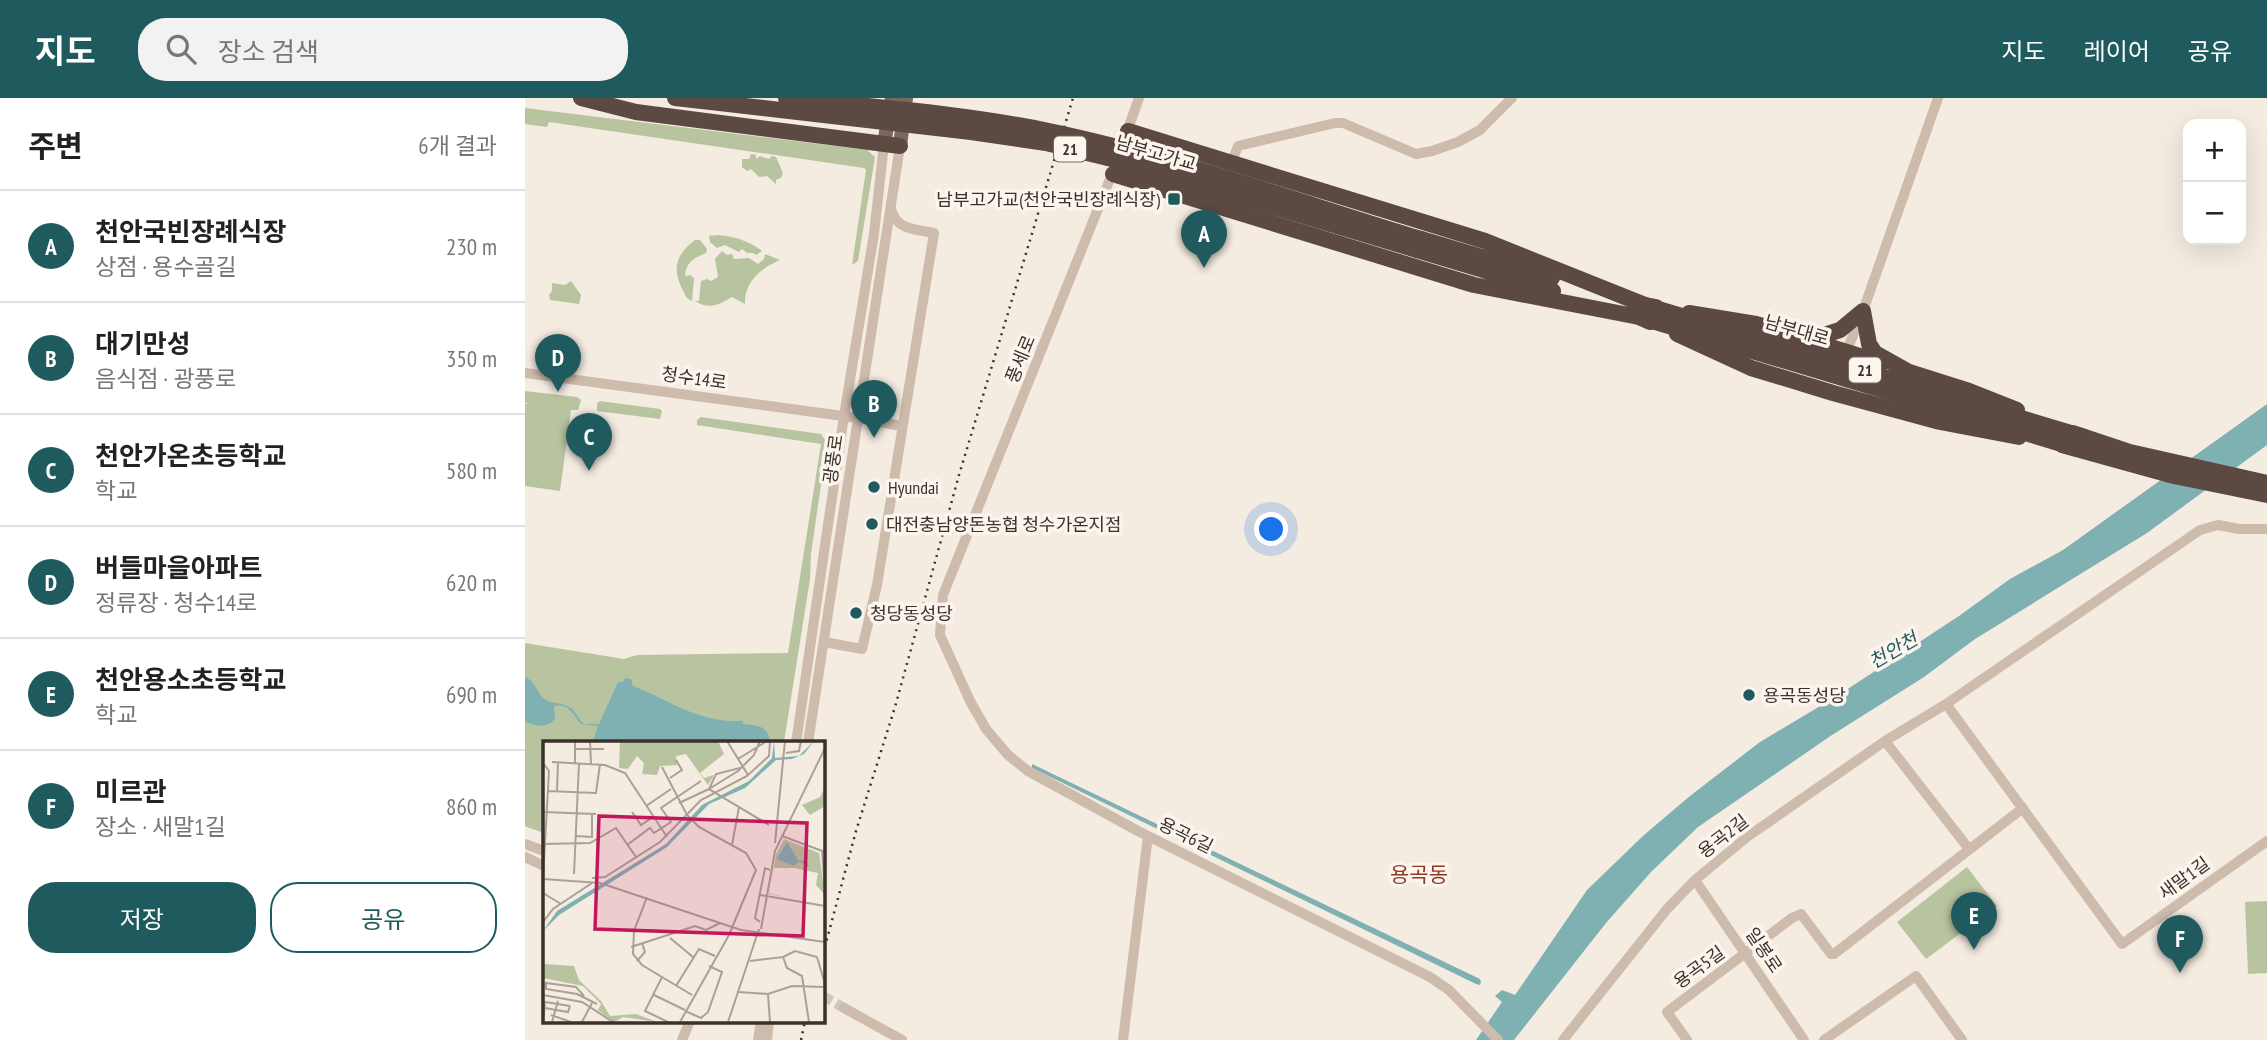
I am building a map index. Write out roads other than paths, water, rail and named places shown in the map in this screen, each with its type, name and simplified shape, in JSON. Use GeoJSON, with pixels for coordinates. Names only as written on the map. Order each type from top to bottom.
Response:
{"type":"FeatureCollection","features":[{"type":"Feature","properties":{"kind":"highway"},"geometry":{"type":"LineString","coordinates":[[581,98],[636,112],[892,145]]}},
{"type":"Feature","properties":{"kind":"highway","name":"남부고가교"},"geometry":{"type":"LineString","coordinates":[[675,98],[1046,143],[1120,161],[1419,245]]}},
{"type":"Feature","properties":{"kind":"highway","name":"남부고가교"},"geometry":{"type":"LineString","coordinates":[[786,98],[974,119],[1048,131],[1194,170],[1419,245]]}},
{"type":"Feature","properties":{"kind":"highway"},"geometry":{"type":"LineString","coordinates":[[1128,131],[1485,241],[1642,311],[1751,368],[1940,422],[2080,443]]}},
{"type":"Feature","properties":{"kind":"highway"},"geometry":{"type":"LineString","coordinates":[[1113,174],[1474,285],[1642,311],[1756,324],[1969,391],[2080,443]]}},
{"type":"Feature","properties":{"kind":"highway","name":"남부대로"},"geometry":{"type":"LineString","coordinates":[[1419,245],[2080,443],[2267,483]]}},
{"type":"Feature","properties":{"kind":"highway"},"geometry":{"type":"LineString","coordinates":[[1808,340],[1840,330],[1863,311]]}},
{"type":"Feature","properties":{"kind":"highway"},"geometry":{"type":"LineString","coordinates":[[1863,311],[1868,344],[1875,353],[1909,372]]}},
{"type":"Feature","properties":{"kind":"highway","name":"남부대로"},"geometry":{"type":"LineString","coordinates":[[2080,443],[2129,464],[2267,495]]}},
{"type":"Feature","properties":{"kind":"main road","name":"광풍로"},"geometry":{"type":"LineString","coordinates":[[892,98],[892,145]]}},
{"type":"Feature","properties":{"kind":"main road","name":"광풍로"},"geometry":{"type":"LineString","coordinates":[[892,145],[906,98]]}},
{"type":"Feature","properties":{"kind":"street","name":"풍세로"},"geometry":{"type":"LineString","coordinates":[[940,635],[943,595],[1113,174],[1139,98]]}},
{"type":"Feature","properties":{"kind":"street"},"geometry":{"type":"LineString","coordinates":[[1216,206],[1238,146],[1335,122],[1416,154],[1432,151],[1480,130],[1512,98]]}},
{"type":"Feature","properties":{"kind":"street"},"geometry":{"type":"LineString","coordinates":[[1833,393],[1938,98]]}},
{"type":"Feature","properties":{"kind":"street","name":"광풍로"},"geometry":{"type":"LineString","coordinates":[[808,741],[885,240],[890,204],[892,145]]}},
{"type":"Feature","properties":{"kind":"street","name":"광풍로"},"geometry":{"type":"LineString","coordinates":[[796,741],[874,234],[892,145]]}},
{"type":"Feature","properties":{"kind":"street"},"geometry":{"type":"LineString","coordinates":[[824,642],[862,649],[877,585],[933,233],[902,226],[893,217],[890,204]]}},
{"type":"Feature","properties":{"kind":"street"},"geometry":{"type":"LineString","coordinates":[[885,240],[902,226]]}},
{"type":"Feature","properties":{"kind":"street","name":"청수14로"},"geometry":{"type":"LineString","coordinates":[[525,373],[902,426]]}},
{"type":"Feature","properties":{"kind":"street","name":"용곡2길"},"geometry":{"type":"LineString","coordinates":[[1563,1040],[1667,908],[1695,880],[1748,838],[1885,741],[1946,704],[2200,530],[2218,525],[2239,529],[2267,529]]}},
{"type":"Feature","properties":{"kind":"street","name":"용곡6길"},"geometry":{"type":"LineString","coordinates":[[940,635],[986,729],[1008,755],[1028,771],[1147,836],[1430,977],[1449,990],[1498,1040]]}},
{"type":"Feature","properties":{"kind":"street"},"geometry":{"type":"LineString","coordinates":[[1745,955],[1801,914],[1831,954],[1834,954],[2022,808],[1946,704]]}},
{"type":"Feature","properties":{"kind":"street"},"geometry":{"type":"LineString","coordinates":[[1885,741],[1969,849]]}},
{"type":"Feature","properties":{"kind":"street","name":"새말1길"},"geometry":{"type":"LineString","coordinates":[[2022,808],[2122,944],[2267,841]]}},
{"type":"Feature","properties":{"kind":"street"},"geometry":{"type":"LineString","coordinates":[[1122,1040],[1147,836]]}},
{"type":"Feature","properties":{"kind":"street"},"geometry":{"type":"LineString","coordinates":[[525,838],[543,845]]}},
{"type":"Feature","properties":{"kind":"street"},"geometry":{"type":"LineString","coordinates":[[525,844],[543,851]]}},
{"type":"Feature","properties":{"kind":"street"},"geometry":{"type":"LineString","coordinates":[[525,850],[543,857]]}},
{"type":"Feature","properties":{"kind":"street"},"geometry":{"type":"LineString","coordinates":[[525,857],[543,866]]}},
{"type":"Feature","properties":{"kind":"street","name":"일봉로"},"geometry":{"type":"LineString","coordinates":[[1695,880],[1804,1040]]}},
{"type":"Feature","properties":{"kind":"street","name":"용곡5길"},"geometry":{"type":"LineString","coordinates":[[1687,1040],[1667,1012],[1745,955]]}},
{"type":"Feature","properties":{"kind":"street"},"geometry":{"type":"LineString","coordinates":[[1824,1040],[1916,976],[1962,1040]]}},
{"type":"Feature","properties":{"kind":"street"},"geometry":{"type":"LineString","coordinates":[[893,1040],[843,1010],[902,1040]]}},
{"type":"Feature","properties":{"kind":"street"},"geometry":{"type":"LineString","coordinates":[[682,1040],[689,1023]]}},
{"type":"Feature","properties":{"kind":"water"},"geometry":{"type":"Polygon","coordinates":[[[2267,404],[2267,445],[2147,533],[1975,639],[1924,677],[1832,735],[1698,827],[1651,872],[1606,923],[1514,1040],[1476,1040],[1502,1002],[1495,996],[1502,990],[1515,995],[1587,890],[1644,835],[1690,796],[1760,742],[1837,696],[2010,579],[2063,550],[2267,404]]]}},
{"type":"Feature","properties":{"kind":"water"},"geometry":{"type":"Polygon","coordinates":[[[525,677],[543,698],[571,708],[584,724],[599,724],[618,682],[623,682],[625,678],[631,679],[633,686],[698,715],[727,721],[743,721],[743,724],[761,727],[767,732],[770,741],[593,741],[598,726],[581,724],[564,706],[554,706],[555,719],[548,725],[525,722],[525,677]]]}},
{"type":"Feature","properties":{"kind":"water"},"geometry":{"type":"Polygon","coordinates":[[[1032,764],[1480,979],[1480,985],[1032,768],[1032,764]]]}},
{"type":"Feature","properties":{"kind":"tunnel"},"geometry":{"type":"LineString","coordinates":[[824,997],[844,1008]]}},
{"type":"Feature","properties":{"kind":"railway"},"geometry":{"type":"LineString","coordinates":[[824,950],[959,475],[1073,98]]}},
{"type":"Feature","properties":{"kind":"railway"},"geometry":{"type":"LineString","coordinates":[[801,1040],[805,1023]]}},
{"type":"Feature","properties":{"kind":"place","name":"남부고가교(천안국빈장례식장)"},"geometry":{"type":"Point","coordinates":[1174,199]}},
{"type":"Feature","properties":{"kind":"place","name":"천안국빈장례식장"},"geometry":{"type":"Point","coordinates":[1204,268]}},
{"type":"Feature","properties":{"kind":"place","name":"버들마을아파트"},"geometry":{"type":"Point","coordinates":[558,392]}},
{"type":"Feature","properties":{"kind":"place","name":"대기만성"},"geometry":{"type":"Point","coordinates":[874,438]}},
{"type":"Feature","properties":{"kind":"place","name":"천안가온초등학교"},"geometry":{"type":"Point","coordinates":[589,471]}},
{"type":"Feature","properties":{"kind":"place","name":"Hyundai"},"geometry":{"type":"Point","coordinates":[874,487]}},
{"type":"Feature","properties":{"kind":"place","name":"대전충남양돈농협 청수가온지점"},"geometry":{"type":"Point","coordinates":[872,524]}},
{"type":"Feature","properties":{"kind":"place","name":"청당동성당"},"geometry":{"type":"Point","coordinates":[856,613]}},
{"type":"Feature","properties":{"kind":"place","name":"용곡동성당"},"geometry":{"type":"Point","coordinates":[1749,695]}},
{"type":"Feature","properties":{"kind":"place","name":"천안용소초등학교"},"geometry":{"type":"Point","coordinates":[1974,950]}},
{"type":"Feature","properties":{"kind":"place","name":"미르관"},"geometry":{"type":"Point","coordinates":[2180,973]}},
{"type":"Feature","properties":{"kind":"district","name":"용곡동"},"geometry":{"type":"Point","coordinates":[1419,874]}},
{"type":"Feature","properties":{"kind":"water label","name":"천안천"},"geometry":{"type":"Point","coordinates":[1893,650]}}]}
